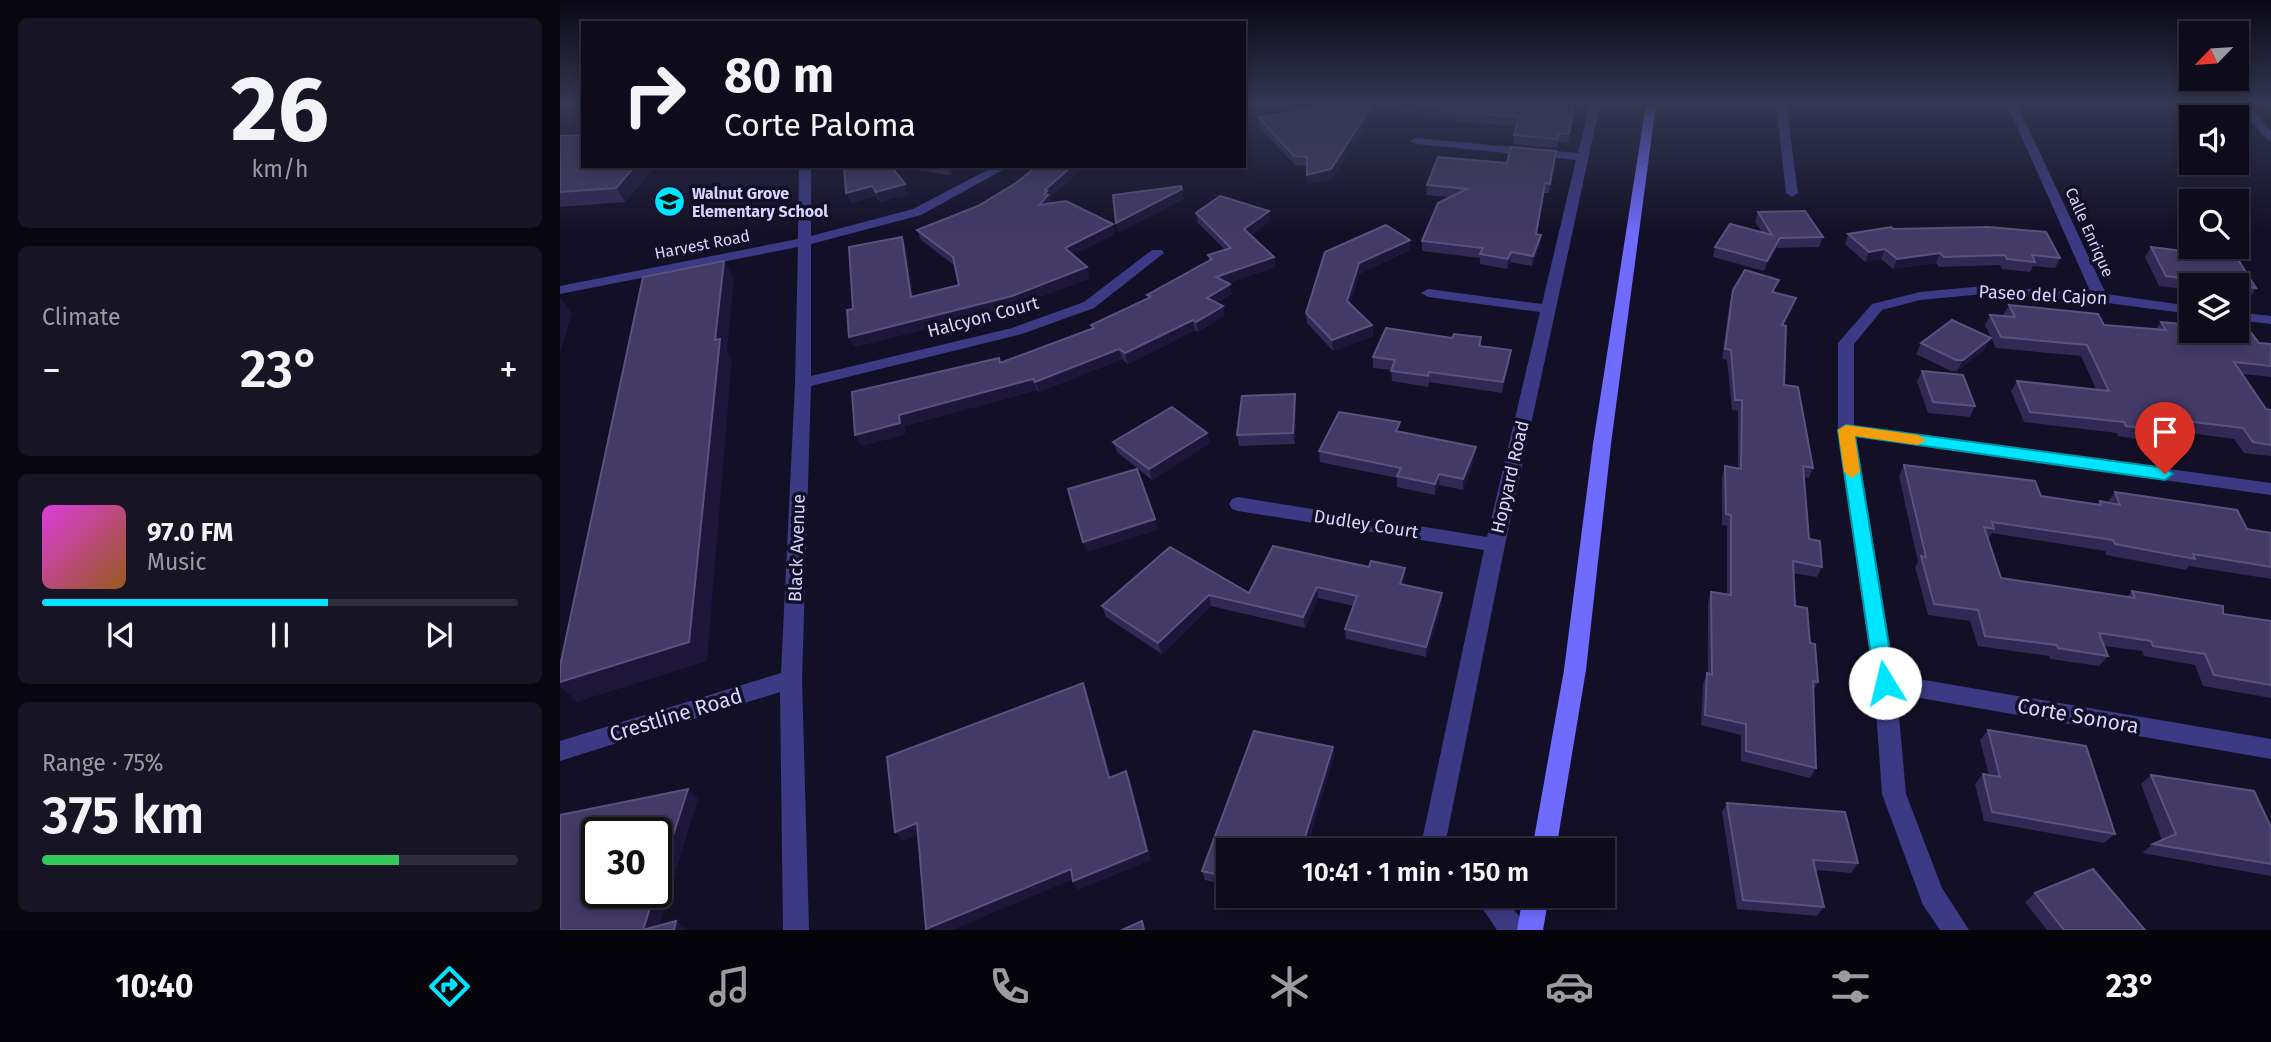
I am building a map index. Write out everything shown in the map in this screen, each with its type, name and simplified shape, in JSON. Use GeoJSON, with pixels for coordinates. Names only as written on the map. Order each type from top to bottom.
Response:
{"type":"FeatureCollection","features":[{"type":"Feature","properties":{"kind":"main road"},"geometry":{"type":"LineString","coordinates":[[1546,838],[1575,670],[1602,444],[1645,147]]}},
{"type":"Feature","properties":{"kind":"main road"},"geometry":{"type":"LineString","coordinates":[[1530,930],[1534,908]]}},
{"type":"Feature","properties":{"kind":"street"},"geometry":{"type":"LineString","coordinates":[[1483,147],[1583,157]]}},
{"type":"Feature","properties":{"kind":"street","name":"Hopyard Road"},"geometry":{"type":"LineString","coordinates":[[1434,838],[1495,545],[1585,147]]}},
{"type":"Feature","properties":{"kind":"street"},"geometry":{"type":"LineString","coordinates":[[1786,147],[1792,192]]}},
{"type":"Feature","properties":{"kind":"street","name":"Calle Enrique"},"geometry":{"type":"LineString","coordinates":[[2032,147],[2100,298]]}},
{"type":"Feature","properties":{"kind":"street","name":"Black Avenue"},"geometry":{"type":"LineString","coordinates":[[796,930],[791,679],[803,383],[805,168]]}},
{"type":"Feature","properties":{"kind":"street","name":"Harvest Road"},"geometry":{"type":"LineString","coordinates":[[560,290],[803,242],[917,212],[1000,168]]}},
{"type":"Feature","properties":{"kind":"street","name":"Halcyon Court"},"geometry":{"type":"LineString","coordinates":[[803,383],[1017,331],[1089,305],[1157,253]]}},
{"type":"Feature","properties":{"kind":"street","name":"Paseo del Cajon"},"geometry":{"type":"LineString","coordinates":[[1956,930],[1932,896],[1894,794],[1885,683],[1846,430],[1846,343],[1877,307],[1920,296],[1984,290],[2100,298],[2179,308]]}},
{"type":"Feature","properties":{"kind":"street"},"geometry":{"type":"LineString","coordinates":[[1428,293],[1548,309]]}},
{"type":"Feature","properties":{"kind":"street"},"geometry":{"type":"LineString","coordinates":[[2249,317],[2271,320]]}},
{"type":"Feature","properties":{"kind":"street"},"geometry":{"type":"LineString","coordinates":[[1846,430],[2271,489]]}},
{"type":"Feature","properties":{"kind":"street","name":"Dudley Court"},"geometry":{"type":"LineString","coordinates":[[1238,504],[1495,545]]}},
{"type":"Feature","properties":{"kind":"street","name":"Crestline Road"},"geometry":{"type":"LineString","coordinates":[[560,751],[791,679]]}},
{"type":"Feature","properties":{"kind":"street","name":"Corte Sonora"},"geometry":{"type":"LineString","coordinates":[[1885,683],[2271,749]]}},
{"type":"Feature","properties":{"kind":"street"},"geometry":{"type":"LineString","coordinates":[[1497,908],[1514,930]]}},
{"type":"Feature","properties":{"kind":"building"},"geometry":{"type":"Polygon","coordinates":[[[560,147],[581,147],[581,168],[633,168],[616,188],[560,192],[560,147]]]}},
{"type":"Feature","properties":{"kind":"building"},"geometry":{"type":"Polygon","coordinates":[[[1286,147],[1345,147],[1331,169],[1307,175],[1307,157],[1294,156],[1286,147]]]}},
{"type":"Feature","properties":{"kind":"building"},"geometry":{"type":"Polygon","coordinates":[[[1511,147],[1556,151],[1550,184],[1545,183],[1536,234],[1541,235],[1533,256],[1511,252],[1508,259],[1480,254],[1483,248],[1422,241],[1438,203],[1467,189],[1427,185],[1438,157],[1507,163],[1511,147]]]}},
{"type":"Feature","properties":{"kind":"building"},"geometry":{"type":"Polygon","coordinates":[[[844,168],[893,168],[905,184],[876,192],[872,186],[846,193],[844,168]]]}},
{"type":"Feature","properties":{"kind":"building"},"geometry":{"type":"Polygon","coordinates":[[[1035,168],[1070,168],[1045,190],[1047,191],[1044,194],[1048,195],[1039,205],[1066,201],[1113,224],[1065,248],[1087,267],[1012,296],[849,337],[847,310],[853,309],[849,247],[902,237],[911,297],[959,285],[953,257],[917,230],[978,206],[1016,183],[1035,168]]]}},
{"type":"Feature","properties":{"kind":"building"},"geometry":{"type":"Polygon","coordinates":[[[1181,186],[1182,189],[1116,223],[1113,195],[1181,186]]]}},
{"type":"Feature","properties":{"kind":"building"},"geometry":{"type":"Polygon","coordinates":[[[1220,196],[1269,211],[1244,229],[1274,257],[1216,277],[1230,284],[1207,298],[1223,306],[1196,322],[1193,320],[1125,353],[1119,349],[1035,382],[1033,379],[899,415],[900,423],[855,435],[852,392],[999,358],[1000,363],[1094,328],[1091,325],[1151,297],[1147,295],[1212,259],[1208,255],[1231,248],[1196,213],[1220,196]]]}},
{"type":"Feature","properties":{"kind":"building"},"geometry":{"type":"Polygon","coordinates":[[[1805,211],[1823,237],[1780,238],[1767,261],[1715,247],[1730,224],[1772,235],[1758,212],[1805,211]]]}},
{"type":"Feature","properties":{"kind":"building"},"geometry":{"type":"Polygon","coordinates":[[[1386,225],[1410,240],[1359,263],[1347,301],[1372,325],[1332,340],[1306,313],[1325,252],[1386,225]]]}},
{"type":"Feature","properties":{"kind":"building"},"geometry":{"type":"Polygon","coordinates":[[[1891,227],[1988,227],[2046,232],[2060,258],[2032,255],[2035,262],[2007,259],[2005,255],[1944,257],[1940,253],[1897,259],[1885,249],[1869,252],[1848,234],[1891,227]]]}},
{"type":"Feature","properties":{"kind":"building"},"geometry":{"type":"Polygon","coordinates":[[[2151,247],[2179,251],[2179,259],[2238,259],[2246,273],[2179,273],[2179,278],[2166,276],[2151,247]]]}},
{"type":"Feature","properties":{"kind":"building"},"geometry":{"type":"Polygon","coordinates":[[[724,261],[715,340],[720,339],[689,642],[560,682],[560,666],[643,277],[724,261]]]}},
{"type":"Feature","properties":{"kind":"building"},"geometry":{"type":"Polygon","coordinates":[[[1745,270],[1779,280],[1772,292],[1796,298],[1782,325],[1786,326],[1784,385],[1798,387],[1813,468],[1803,466],[1809,539],[1820,541],[1822,567],[1793,561],[1795,606],[1807,608],[1810,643],[1815,644],[1818,682],[1813,681],[1816,768],[1746,751],[1746,724],[1705,715],[1707,673],[1712,675],[1711,592],[1731,595],[1731,515],[1726,514],[1725,466],[1741,469],[1742,400],[1735,400],[1731,350],[1725,349],[1733,290],[1745,270]]]}},
{"type":"Feature","properties":{"kind":"building"},"geometry":{"type":"Polygon","coordinates":[[[2249,277],[2256,288],[2249,287],[2249,277]]]}},
{"type":"Feature","properties":{"kind":"building"},"geometry":{"type":"Polygon","coordinates":[[[2009,305],[2098,314],[2104,325],[2166,330],[2161,322],[2179,324],[2179,343],[2249,343],[2249,330],[2259,343],[2271,344],[2271,366],[2234,362],[2266,409],[2271,410],[2271,445],[2253,442],[2243,428],[2160,418],[2167,431],[2126,426],[2124,422],[2030,412],[2017,381],[2109,391],[2087,345],[2001,337],[1990,315],[2015,317],[2009,305]]]}},
{"type":"Feature","properties":{"kind":"building"},"geometry":{"type":"Polygon","coordinates":[[[1952,320],[1991,338],[1963,360],[1956,360],[1921,343],[1952,320]]]}},
{"type":"Feature","properties":{"kind":"building"},"geometry":{"type":"Polygon","coordinates":[[[1386,328],[1452,338],[1454,334],[1481,337],[1479,346],[1511,350],[1503,382],[1429,372],[1428,376],[1391,371],[1395,360],[1373,357],[1386,328]]]}},
{"type":"Feature","properties":{"kind":"building"},"geometry":{"type":"Polygon","coordinates":[[[1922,371],[1963,375],[1975,406],[1933,402],[1922,371]]]}},
{"type":"Feature","properties":{"kind":"building"},"geometry":{"type":"Polygon","coordinates":[[[1295,394],[1293,433],[1237,435],[1242,396],[1295,394]]]}},
{"type":"Feature","properties":{"kind":"building"},"geometry":{"type":"Polygon","coordinates":[[[1172,407],[1207,433],[1149,469],[1113,442],[1172,407]]]}},
{"type":"Feature","properties":{"kind":"building"},"geometry":{"type":"Polygon","coordinates":[[[1339,412],[1400,422],[1396,431],[1476,447],[1463,479],[1439,474],[1435,484],[1397,476],[1401,468],[1319,451],[1339,412]]]}},
{"type":"Feature","properties":{"kind":"building"},"geometry":{"type":"Polygon","coordinates":[[[1904,465],[2035,481],[2041,496],[2101,505],[2100,501],[2120,505],[2115,492],[2237,510],[2247,529],[2271,533],[2271,567],[2193,554],[2195,559],[2115,544],[2113,540],[1992,522],[1994,529],[1984,527],[2001,578],[2135,598],[2132,591],[2223,606],[2223,614],[2271,621],[2271,685],[2214,675],[2205,654],[2153,646],[2151,641],[2099,633],[2108,656],[2058,648],[2057,645],[1985,636],[1978,610],[1934,604],[1921,556],[1926,557],[1904,465]]]}},
{"type":"Feature","properties":{"kind":"building"},"geometry":{"type":"Polygon","coordinates":[[[1137,469],[1155,519],[1083,542],[1068,489],[1137,469]]]}},
{"type":"Feature","properties":{"kind":"building"},"geometry":{"type":"Polygon","coordinates":[[[1273,546],[1369,567],[1371,561],[1405,568],[1400,584],[1442,593],[1426,647],[1345,629],[1357,596],[1317,587],[1303,617],[1209,595],[1158,643],[1102,606],[1170,547],[1249,593],[1273,546]]]}},
{"type":"Feature","properties":{"kind":"building"},"geometry":{"type":"Polygon","coordinates":[[[1083,683],[1109,778],[1126,771],[1147,851],[1073,881],[1071,869],[926,929],[917,823],[895,832],[887,757],[1083,683]]]}},
{"type":"Feature","properties":{"kind":"building"},"geometry":{"type":"Polygon","coordinates":[[[1988,730],[2086,746],[2115,834],[1992,812],[1983,774],[2000,777],[1988,730]]]}},
{"type":"Feature","properties":{"kind":"building"},"geometry":{"type":"Polygon","coordinates":[[[1254,731],[1333,747],[1305,838],[1216,838],[1216,874],[1202,871],[1254,731]]]}},
{"type":"Feature","properties":{"kind":"building"},"geometry":{"type":"Polygon","coordinates":[[[2151,775],[2254,791],[2271,827],[2271,864],[2153,844],[2176,834],[2151,775]]]}},
{"type":"Feature","properties":{"kind":"building"},"geometry":{"type":"Polygon","coordinates":[[[688,789],[672,838],[672,817],[581,817],[581,908],[650,908],[643,930],[560,930],[560,815],[688,789]]]}},
{"type":"Feature","properties":{"kind":"building"},"geometry":{"type":"Polygon","coordinates":[[[1727,803],[1845,812],[1858,863],[1813,860],[1824,907],[1743,900],[1727,803]]]}},
{"type":"Feature","properties":{"kind":"building"},"geometry":{"type":"Polygon","coordinates":[[[2093,869],[2145,930],[2064,930],[2035,893],[2093,869]]]}},
{"type":"Feature","properties":{"kind":"building"},"geometry":{"type":"Polygon","coordinates":[[[676,921],[674,930],[643,930],[676,921]]]}},
{"type":"Feature","properties":{"kind":"building"},"geometry":{"type":"Polygon","coordinates":[[[1142,921],[1144,930],[1122,930],[1142,921]]]}},
{"type":"Feature","properties":{"kind":"slow traffic"},"geometry":{"type":"LineString","coordinates":[[1852,472],[1846,430],[1918,440]]}},
{"type":"Feature","properties":{"kind":"place","name":"Walnut Grove Elementary School"},"geometry":{"type":"Point","coordinates":[669,202]}},
{"type":"Feature","properties":{"kind":"route"},"geometry":{"type":"LineString","coordinates":[[1885,683],[1846,430],[2165,474]]}}]}
